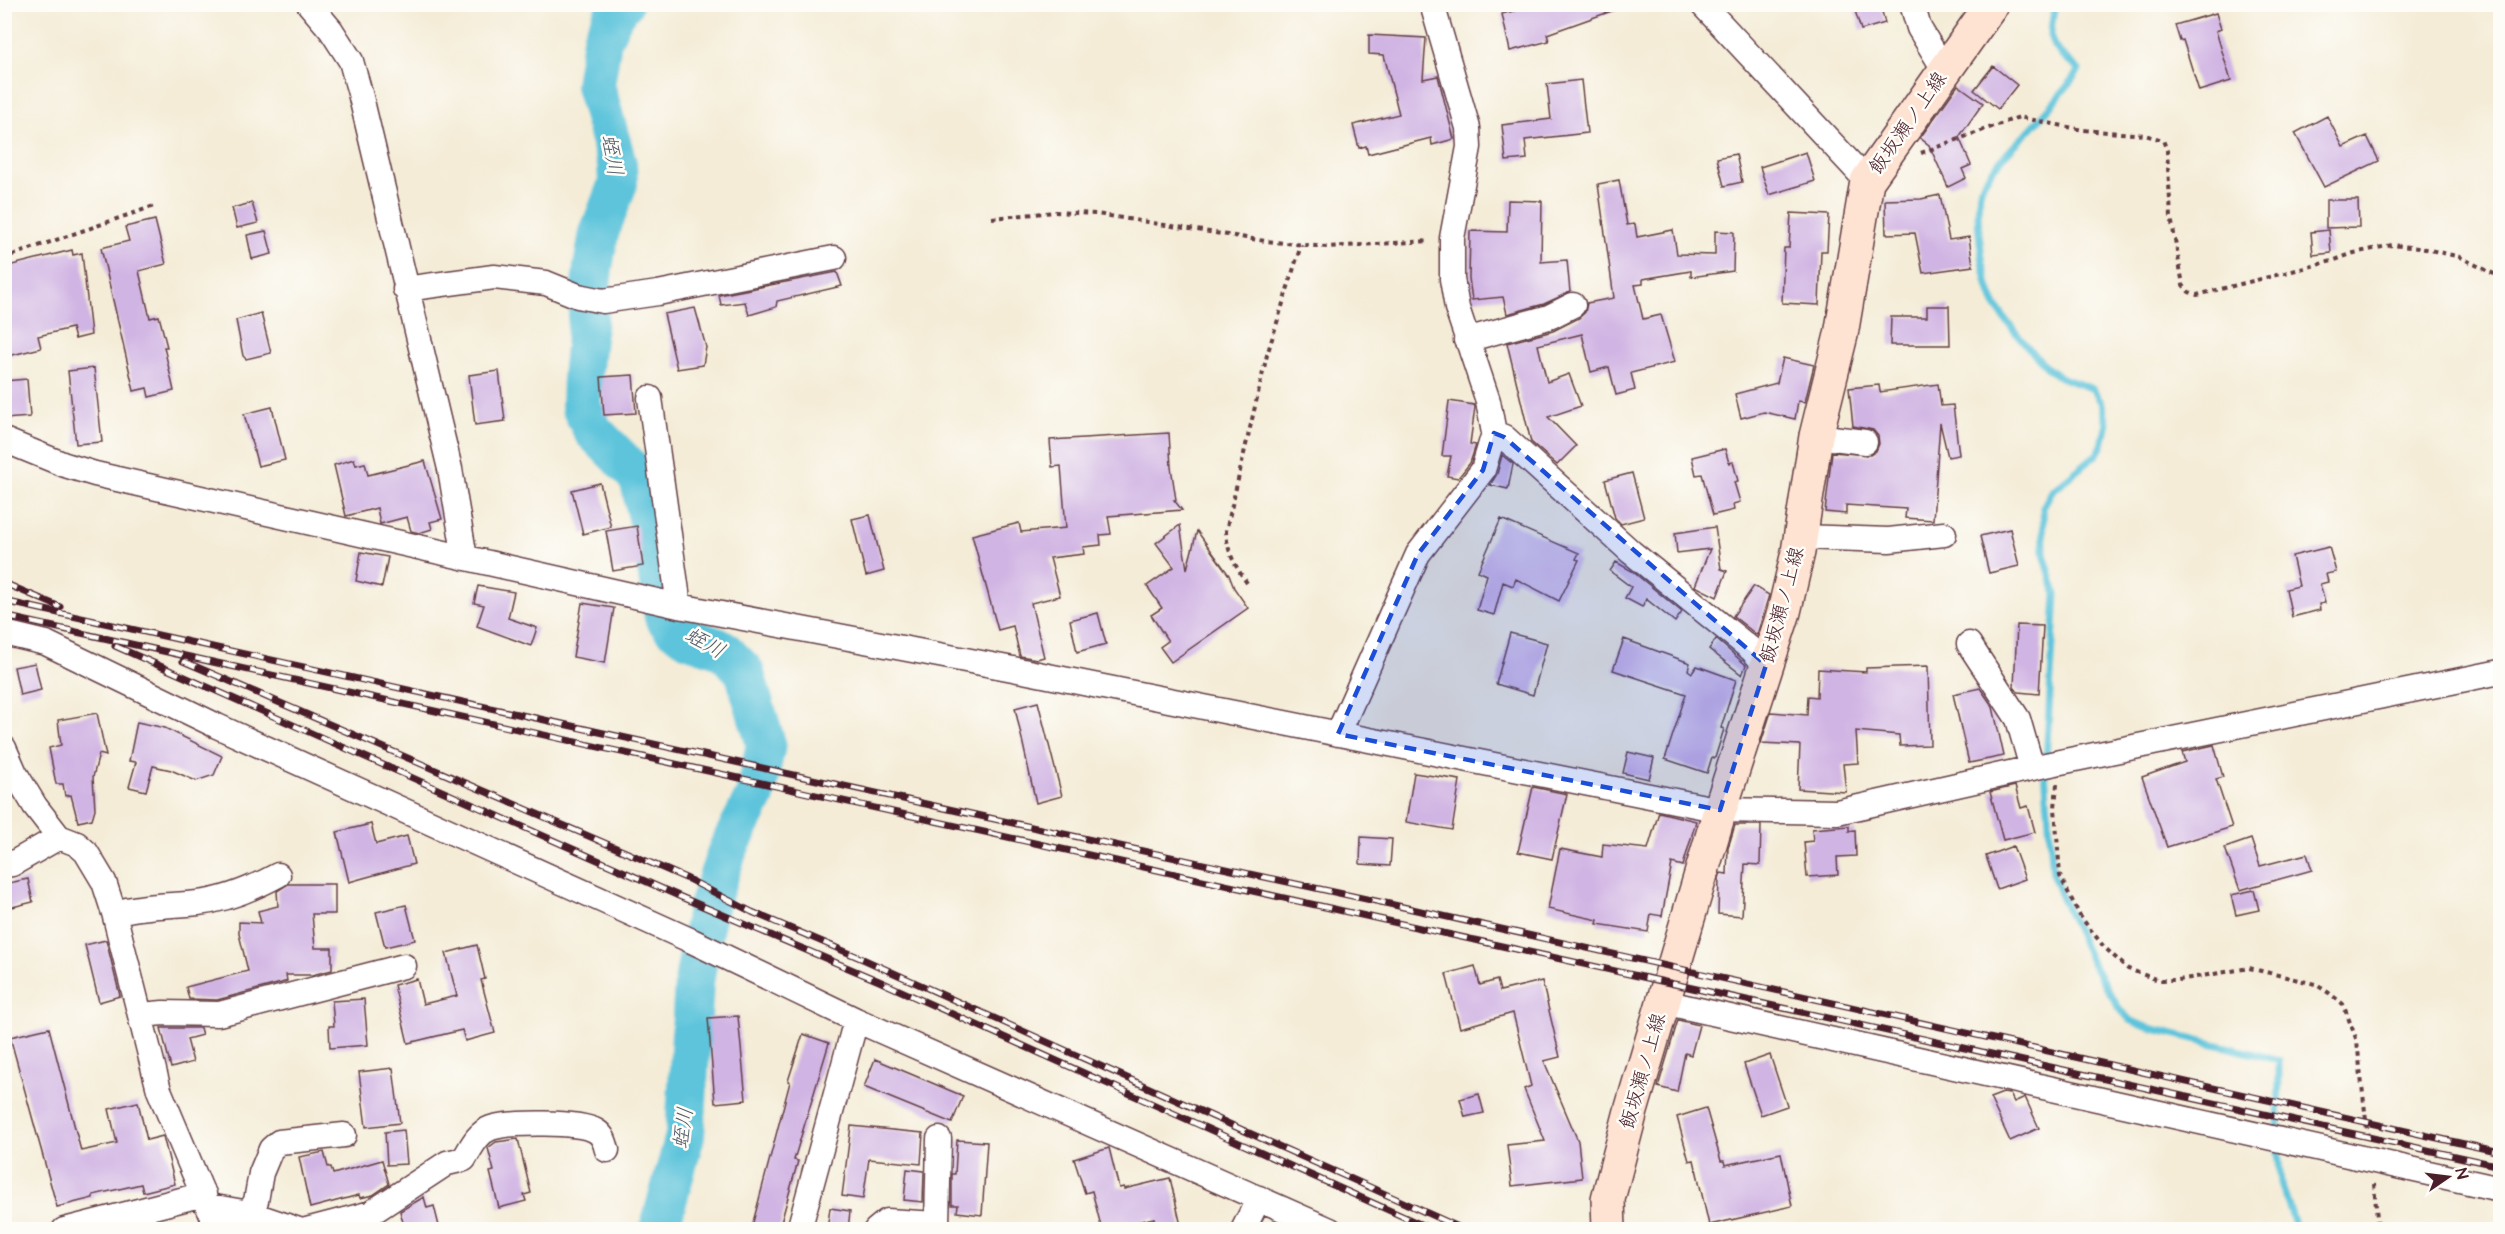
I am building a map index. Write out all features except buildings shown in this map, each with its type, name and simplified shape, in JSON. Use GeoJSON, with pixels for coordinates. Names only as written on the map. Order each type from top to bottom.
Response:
{"type":"FeatureCollection","features":[{"type":"Feature","properties":{"kind":"main road","name":"飯坂瀬ノ上線"},"geometry":{"type":"LineString","coordinates":[[1609,1230],[1608,1199],[1614,1174],[1720,810],[1784,612],[1800,537],[1816,436],[1841,335],[1875,170],[1992,4]]}},
{"type":"Feature","properties":{"kind":"street"},"geometry":{"type":"LineString","coordinates":[[309,4],[331,30],[351,61],[362,98],[405,289],[450,470],[465,558]]}},
{"type":"Feature","properties":{"kind":"street"},"geometry":{"type":"LineString","coordinates":[[1338,734],[1418,554],[1484,470],[1494,433],[1480,371],[1466,340],[1457,308],[1452,279],[1452,238],[1469,147],[1468,128],[1432,4]]}},
{"type":"Feature","properties":{"kind":"street"},"geometry":{"type":"LineString","coordinates":[[1702,4],[1875,170]]}},
{"type":"Feature","properties":{"kind":"street"},"geometry":{"type":"LineString","coordinates":[[1912,4],[1919,28],[1945,71]]}},
{"type":"Feature","properties":{"kind":"street"},"geometry":{"type":"LineString","coordinates":[[405,289],[494,277],[546,283],[578,296],[603,301],[658,293],[834,258]]}},
{"type":"Feature","properties":{"kind":"street"},"geometry":{"type":"LineString","coordinates":[[1466,340],[1550,317],[1573,305]]}},
{"type":"Feature","properties":{"kind":"street"},"geometry":{"type":"LineString","coordinates":[[650,398],[674,605]]}},
{"type":"Feature","properties":{"kind":"street"},"geometry":{"type":"LineString","coordinates":[[1494,433],[1504,437],[1631,552],[1752,650],[1766,665]]}},
{"type":"Feature","properties":{"kind":"street"},"geometry":{"type":"LineString","coordinates":[[1816,436],[1865,442]]}},
{"type":"Feature","properties":{"kind":"street"},"geometry":{"type":"LineString","coordinates":[[4,440],[64,465],[95,474],[674,605],[1001,667],[1720,810],[1837,812],[2043,766],[2500,672]]}},
{"type":"Feature","properties":{"kind":"street"},"geometry":{"type":"LineString","coordinates":[[1800,537],[1889,540],[1944,534]]}},
{"type":"Feature","properties":{"kind":"street"},"geometry":{"type":"LineString","coordinates":[[4,633],[46,643],[217,726],[692,940],[856,1020],[1330,1230]]}},
{"type":"Feature","properties":{"kind":"street"},"geometry":{"type":"LineString","coordinates":[[1969,644],[2018,719],[2043,766]]}},
{"type":"Feature","properties":{"kind":"street"},"geometry":{"type":"LineString","coordinates":[[4,748],[15,773],[35,806],[59,837],[77,844],[93,862],[104,882],[159,1090],[218,1230]]}},
{"type":"Feature","properties":{"kind":"street"},"geometry":{"type":"LineString","coordinates":[[4,865],[12,864],[59,837]]}},
{"type":"Feature","properties":{"kind":"street"},"geometry":{"type":"LineString","coordinates":[[114,913],[157,905],[200,903],[237,894],[278,876]]}},
{"type":"Feature","properties":{"kind":"street"},"geometry":{"type":"LineString","coordinates":[[141,1015],[219,1014],[404,966]]}},
{"type":"Feature","properties":{"kind":"street"},"geometry":{"type":"LineString","coordinates":[[1663,1002],[2500,1188]]}},
{"type":"Feature","properties":{"kind":"street"},"geometry":{"type":"LineString","coordinates":[[799,1230],[856,1020]]}},
{"type":"Feature","properties":{"kind":"street"},"geometry":{"type":"LineString","coordinates":[[306,1230],[371,1213],[447,1162],[464,1159],[479,1136],[490,1128],[514,1125],[582,1125],[599,1132],[607,1150]]}},
{"type":"Feature","properties":{"kind":"street"},"geometry":{"type":"LineString","coordinates":[[249,1214],[256,1201],[261,1173],[271,1149],[279,1142],[344,1135]]}},
{"type":"Feature","properties":{"kind":"street"},"geometry":{"type":"LineString","coordinates":[[876,1230],[887,1221],[937,1224],[939,1139]]}},
{"type":"Feature","properties":{"kind":"street"},"geometry":{"type":"LineString","coordinates":[[1243,1230],[1259,1198]]}},
{"type":"Feature","properties":{"kind":"street"},"geometry":{"type":"LineString","coordinates":[[64,1230],[206,1200],[300,1230]]}},
{"type":"Feature","properties":{"kind":"path"},"geometry":{"type":"LineString","coordinates":[[1875,170],[2019,117],[2084,130],[2145,135],[2163,140],[2167,151],[2171,217],[2183,285],[2189,292],[2197,295],[2391,245],[2426,249],[2460,257],[2500,277]]}},
{"type":"Feature","properties":{"kind":"path"},"geometry":{"type":"LineString","coordinates":[[4,258],[154,206]]}},
{"type":"Feature","properties":{"kind":"path"},"geometry":{"type":"LineString","coordinates":[[992,218],[1055,212],[1097,214],[1326,247],[1400,244],[1452,238]]}},
{"type":"Feature","properties":{"kind":"path"},"geometry":{"type":"LineString","coordinates":[[1247,583],[1232,560],[1227,546],[1226,531],[1268,355],[1301,245]]}},
{"type":"Feature","properties":{"kind":"path"},"geometry":{"type":"LineString","coordinates":[[2043,766],[2058,773],[2055,808],[2060,876],[2080,916],[2104,947],[2128,969],[2158,980],[2178,980],[2248,968],[2315,984],[2329,993],[2343,1004],[2357,1041],[2369,1142]]}},
{"type":"Feature","properties":{"kind":"path"},"geometry":{"type":"LineString","coordinates":[[2373,1176],[2378,1230]]}},
{"type":"Feature","properties":{"kind":"highlighted area"},"geometry":{"type":"Polygon","coordinates":[[[1494,433],[1504,437],[1766,665],[1720,810],[1338,734],[1418,554],[1483,470],[1494,433]]]}},
{"type":"Feature","properties":{"kind":"waterway","name":"蛭川"},"geometry":{"type":"LineString","coordinates":[[623,4],[615,12],[602,40],[595,85],[617,164],[618,183],[599,233],[593,267],[581,407],[593,431],[633,471],[640,482],[653,541],[664,617],[673,628],[689,638],[722,649],[744,671],[766,744],[755,796],[728,849],[707,910],[694,982],[685,1136],[659,1230]]}},
{"type":"Feature","properties":{"kind":"waterway"},"geometry":{"type":"LineString","coordinates":[[2046,760],[2056,594],[2044,554],[2043,507],[2052,491],[2097,454],[2102,445],[2107,423],[2102,404],[2093,389],[2060,377],[2051,371],[2021,339],[1995,304],[1983,262],[1979,207],[1980,193],[1988,175],[2047,111],[2079,70],[2055,48],[2052,42],[2051,28],[2055,4]]}},
{"type":"Feature","properties":{"kind":"waterway"},"geometry":{"type":"LineString","coordinates":[[2045,771],[2053,875],[2092,963],[2119,1008],[2130,1020],[2146,1027],[2279,1060],[2278,1151],[2281,1183],[2297,1230]]}},
{"type":"Feature","properties":{"kind":"railway"},"geometry":{"type":"LineString","coordinates":[[4,583],[60,607]]}},
{"type":"Feature","properties":{"kind":"railway"},"geometry":{"type":"LineString","coordinates":[[4,601],[1385,903],[2500,1152]]}},
{"type":"Feature","properties":{"kind":"railway"},"geometry":{"type":"LineString","coordinates":[[4,616],[2500,1166]]}},
{"type":"Feature","properties":{"kind":"railway"},"geometry":{"type":"LineString","coordinates":[[115,646],[681,897],[879,981],[1433,1230]]}},
{"type":"Feature","properties":{"kind":"railway"},"geometry":{"type":"LineString","coordinates":[[183,661],[688,879],[752,912],[865,960],[1465,1230]]}}]}
